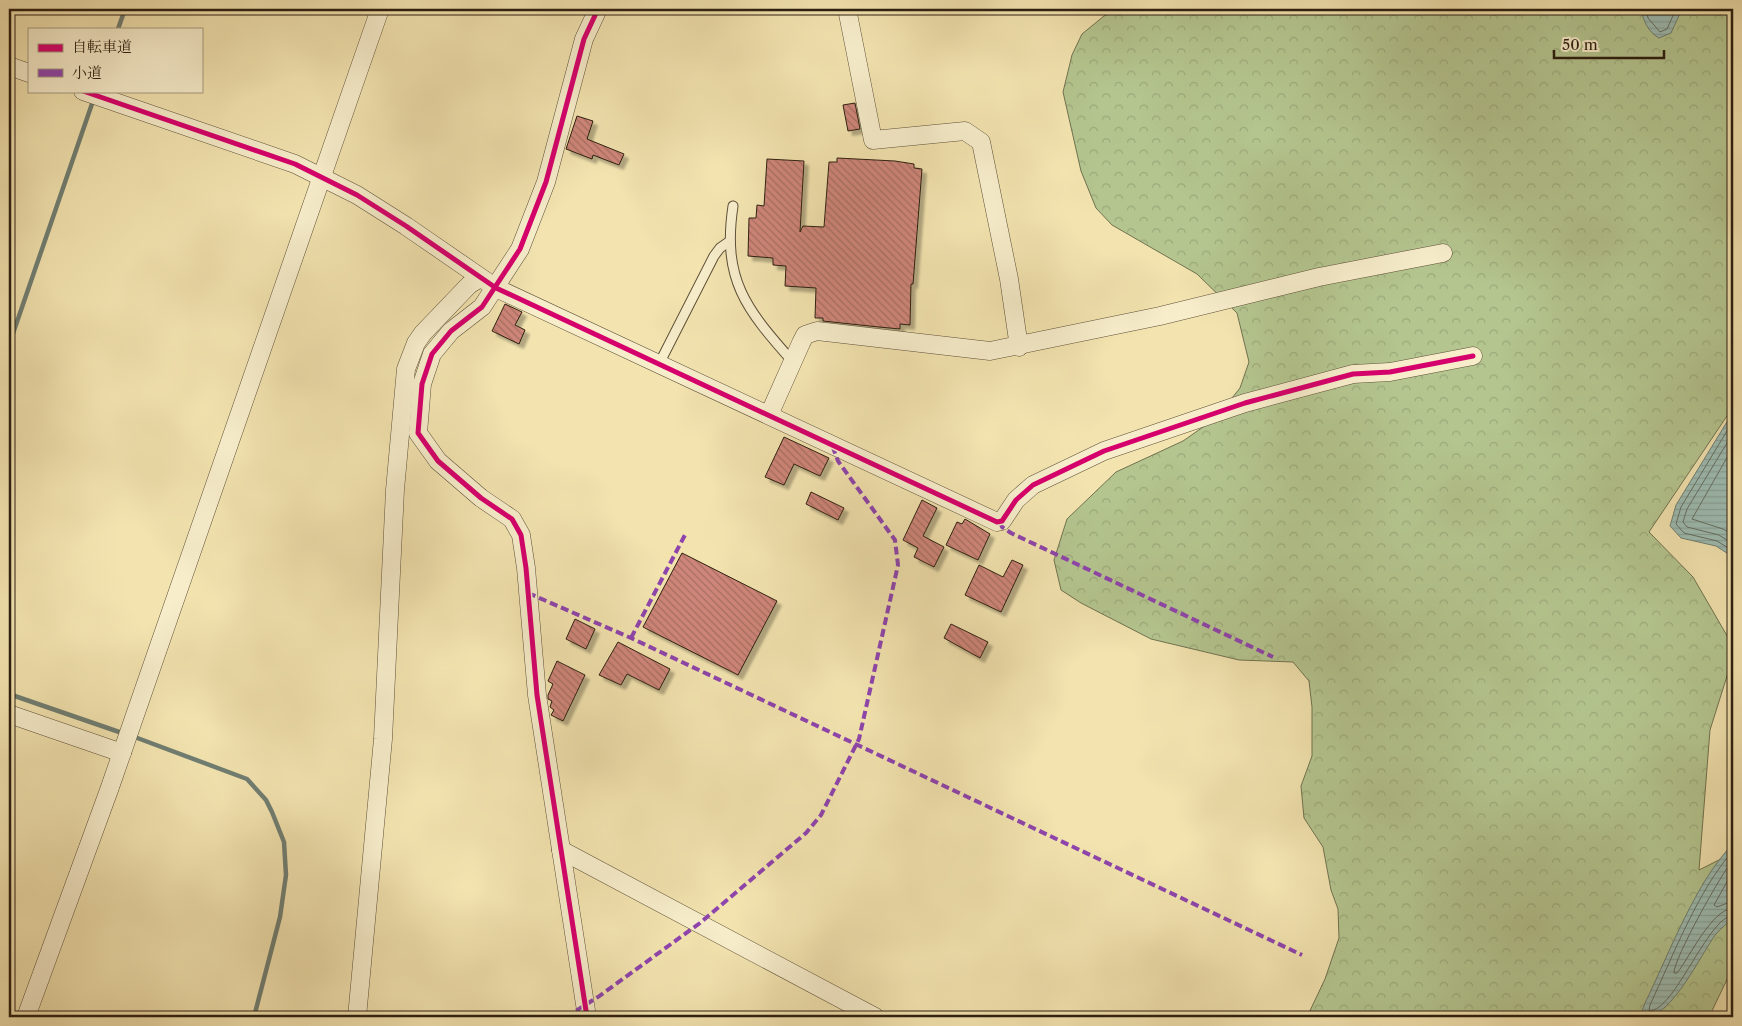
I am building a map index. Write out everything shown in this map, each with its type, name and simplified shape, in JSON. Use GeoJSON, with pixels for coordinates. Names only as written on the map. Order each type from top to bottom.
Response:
{"type":"FeatureCollection","features":[{"type":"Feature","properties":{"kind":"street"},"geometry":{"type":"LineString","coordinates":[[26,1017],[122,753],[380,9]]}},
{"type":"Feature","properties":{"kind":"street"},"geometry":{"type":"LineString","coordinates":[[587,1017],[536,695],[526,568],[521,535],[512,519],[481,498],[438,461],[418,433],[422,384],[432,354],[450,331],[482,307],[520,249],[546,182],[584,39],[598,9]]}},
{"type":"Feature","properties":{"kind":"street"},"geometry":{"type":"LineString","coordinates":[[847,9],[873,140],[966,131],[981,142],[1009,280],[1019,347]]}},
{"type":"Feature","properties":{"kind":"street"},"geometry":{"type":"LineString","coordinates":[[9,66],[28,72]]}},
{"type":"Feature","properties":{"kind":"street"},"geometry":{"type":"LineString","coordinates":[[87,92],[286,161],[321,176],[406,226],[496,288],[1000,522],[1016,500],[1033,484],[1104,451],[1245,403],[1353,374],[1390,372],[1473,356]]}},
{"type":"Feature","properties":{"kind":"street"},"geometry":{"type":"LineString","coordinates":[[769,415],[805,336],[818,331],[980,351],[1019,347],[1160,316],[1319,277],[1443,253]]}},
{"type":"Feature","properties":{"kind":"street"},"geometry":{"type":"LineString","coordinates":[[357,1017],[383,739],[395,500],[406,369],[416,343],[424,333],[469,285],[480,278]]}},
{"type":"Feature","properties":{"kind":"street"},"geometry":{"type":"LineString","coordinates":[[9,714],[122,753]]}},
{"type":"Feature","properties":{"kind":"street"},"geometry":{"type":"LineString","coordinates":[[561,850],[875,1017]]}},
{"type":"Feature","properties":{"kind":"lane"},"geometry":{"type":"LineString","coordinates":[[733,206],[730,241],[736,281],[745,302],[765,330],[793,362]]}},
{"type":"Feature","properties":{"kind":"lane"},"geometry":{"type":"LineString","coordinates":[[659,364],[714,256],[720,248],[730,241]]}},
{"type":"Feature","properties":{"kind":"green space"},"geometry":{"type":"Polygon","coordinates":[[[1122,9],[1733,9],[1733,407],[1649,532],[1693,577],[1733,646],[1733,657],[1710,730],[1699,870],[1733,853],[1733,967],[1709,1017],[1307,1017],[1325,979],[1339,938],[1338,909],[1331,890],[1323,847],[1304,818],[1301,786],[1312,756],[1312,707],[1309,681],[1293,662],[1239,660],[1151,639],[1081,603],[1061,590],[1054,560],[1067,519],[1116,472],[1183,441],[1216,418],[1240,388],[1249,362],[1237,313],[1197,274],[1112,225],[1096,208],[1081,171],[1063,92],[1072,55],[1082,34],[1104,16],[1122,9]]]}},
{"type":"Feature","properties":{"kind":"water"},"geometry":{"type":"Polygon","coordinates":[[[1641,9],[1682,9],[1671,33],[1659,38],[1647,25],[1641,9]]]}},
{"type":"Feature","properties":{"kind":"water"},"geometry":{"type":"Polygon","coordinates":[[[1733,412],[1733,557],[1716,546],[1681,538],[1670,526],[1676,505],[1733,412]]]}},
{"type":"Feature","properties":{"kind":"water"},"geometry":{"type":"Polygon","coordinates":[[[1733,844],[1733,918],[1716,934],[1675,996],[1655,1014],[1645,1017],[1642,1011],[1645,1003],[1684,919],[1707,878],[1733,844]]]}},
{"type":"Feature","properties":{"kind":"building"},"geometry":{"type":"Polygon","coordinates":[[[855,103],[860,129],[848,131],[843,105],[855,103]]]}},
{"type":"Feature","properties":{"kind":"building"},"geometry":{"type":"Polygon","coordinates":[[[577,116],[593,121],[587,139],[624,154],[619,165],[593,155],[592,159],[566,149],[577,116]]]}},
{"type":"Feature","properties":{"kind":"building"},"geometry":{"type":"Polygon","coordinates":[[[837,158],[895,161],[914,164],[914,168],[922,169],[913,284],[911,284],[910,325],[900,324],[900,329],[823,321],[823,318],[815,318],[816,288],[785,286],[786,266],[773,265],[773,258],[748,256],[749,218],[756,218],[757,205],[764,206],[767,159],[804,161],[800,232],[803,226],[824,227],[829,162],[837,162],[837,158]]]}},
{"type":"Feature","properties":{"kind":"building"},"geometry":{"type":"Polygon","coordinates":[[[505,304],[522,312],[515,325],[525,330],[519,344],[492,331],[505,304]]]}},
{"type":"Feature","properties":{"kind":"building"},"geometry":{"type":"Polygon","coordinates":[[[784,437],[829,458],[820,476],[794,464],[784,485],[765,477],[784,437]]]}},
{"type":"Feature","properties":{"kind":"building"},"geometry":{"type":"Polygon","coordinates":[[[811,492],[844,508],[838,520],[806,504],[811,492]]]}},
{"type":"Feature","properties":{"kind":"building"},"geometry":{"type":"Polygon","coordinates":[[[922,500],[937,508],[923,536],[944,547],[934,567],[914,557],[918,548],[903,540],[922,500]]]}},
{"type":"Feature","properties":{"kind":"building"},"geometry":{"type":"Polygon","coordinates":[[[965,519],[990,534],[978,560],[946,545],[957,522],[962,524],[965,519]]]}},
{"type":"Feature","properties":{"kind":"building"},"geometry":{"type":"Polygon","coordinates":[[[682,553],[777,601],[738,675],[643,627],[682,553]]]}},
{"type":"Feature","properties":{"kind":"building"},"geometry":{"type":"Polygon","coordinates":[[[1012,560],[1023,565],[1001,612],[965,595],[979,565],[1003,577],[1012,560]]]}},
{"type":"Feature","properties":{"kind":"building"},"geometry":{"type":"Polygon","coordinates":[[[575,619],[595,629],[586,649],[566,639],[575,619]]]}},
{"type":"Feature","properties":{"kind":"building"},"geometry":{"type":"Polygon","coordinates":[[[951,624],[988,642],[980,658],[944,638],[951,624]]]}},
{"type":"Feature","properties":{"kind":"building"},"geometry":{"type":"Polygon","coordinates":[[[618,642],[670,669],[659,690],[627,674],[621,685],[599,675],[618,642]]]}},
{"type":"Feature","properties":{"kind":"building"},"geometry":{"type":"Polygon","coordinates":[[[557,661],[585,675],[563,721],[551,715],[554,710],[550,707],[552,701],[548,699],[553,684],[548,681],[557,661]]]}},
{"type":"Feature","properties":{"kind":"waterway"},"geometry":{"type":"LineString","coordinates":[[118,28],[125,9]]}},
{"type":"Feature","properties":{"kind":"waterway"},"geometry":{"type":"LineString","coordinates":[[9,345],[94,98]]}},
{"type":"Feature","properties":{"kind":"waterway"},"geometry":{"type":"LineString","coordinates":[[9,694],[125,734]]}},
{"type":"Feature","properties":{"kind":"waterway"},"geometry":{"type":"LineString","coordinates":[[132,736],[247,779],[266,800],[272,812],[284,842],[286,875],[280,917],[254,1017]]}},
{"type":"Feature","properties":{"kind":"marked path"},"geometry":{"type":"LineString","coordinates":[[566,1017],[598,997],[700,923],[806,833],[821,815],[859,739],[898,565],[895,540],[838,461],[832,445]]}},
{"type":"Feature","properties":{"kind":"marked path"},"geometry":{"type":"LineString","coordinates":[[1000,522],[1002,527],[1011,533],[1273,657]]}},
{"type":"Feature","properties":{"kind":"marked path"},"geometry":{"type":"LineString","coordinates":[[631,638],[686,533]]}},
{"type":"Feature","properties":{"kind":"marked path"},"geometry":{"type":"LineString","coordinates":[[528,593],[631,638],[1302,955]]}},
{"type":"Feature","properties":{"kind":"cycle path"},"geometry":{"type":"LineString","coordinates":[[587,1017],[537,695],[526,568],[521,535],[512,519],[481,498],[438,461],[418,433],[422,384],[432,354],[451,331],[482,307],[520,249],[546,182],[584,39],[598,9]]}},
{"type":"Feature","properties":{"kind":"cycle path"},"geometry":{"type":"LineString","coordinates":[[86,92],[295,164],[357,195],[496,288],[997,522],[1002,521],[1016,500],[1033,485],[1104,451],[1245,403],[1353,374],[1390,372],[1473,356]]}}]}
